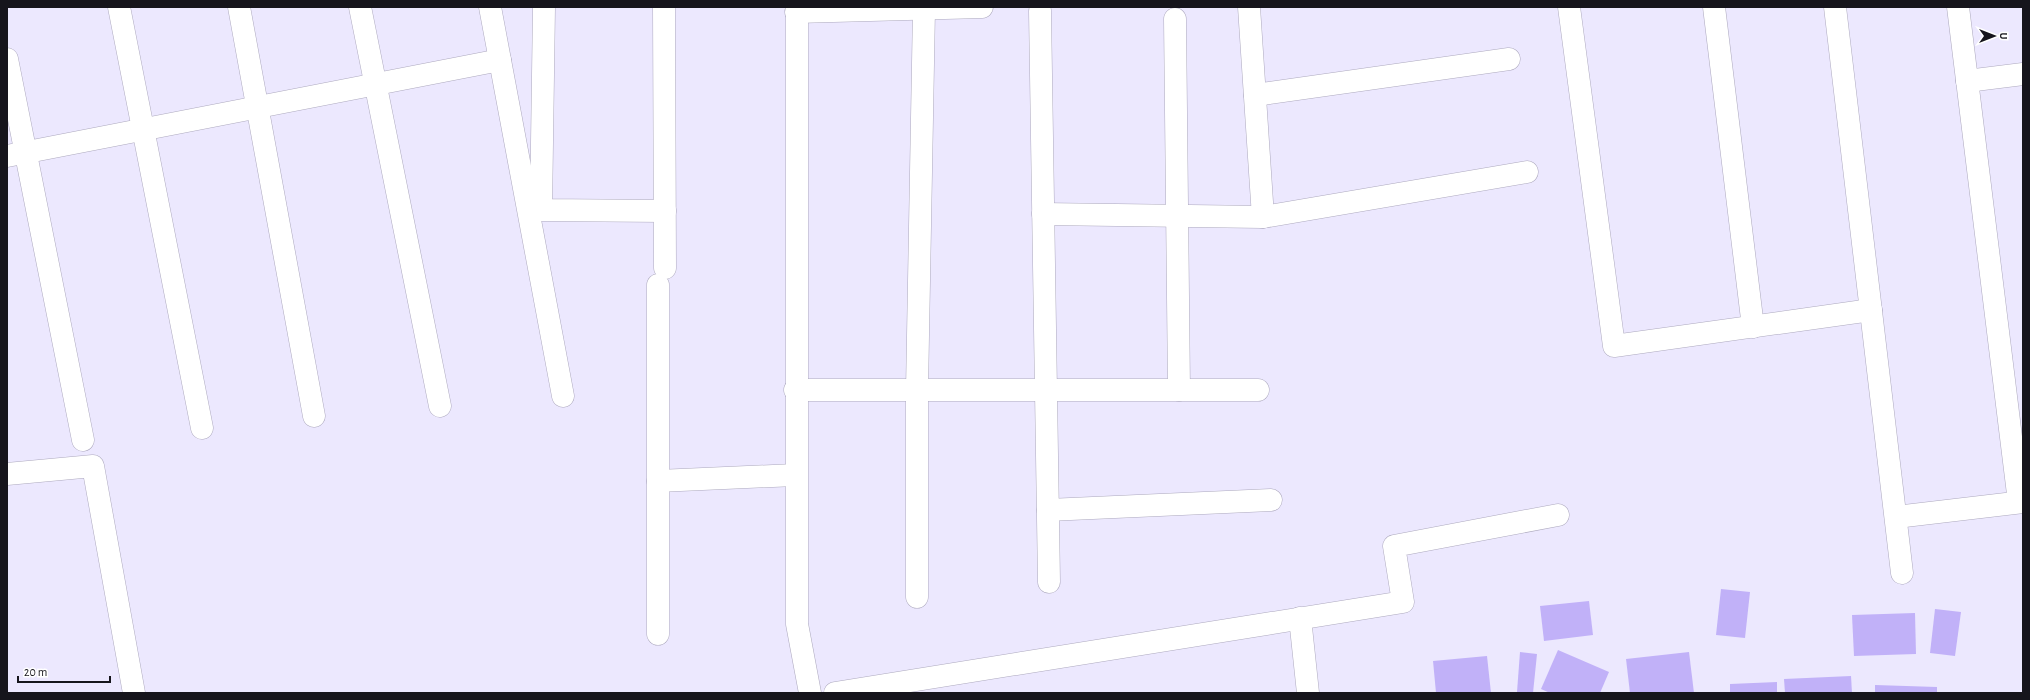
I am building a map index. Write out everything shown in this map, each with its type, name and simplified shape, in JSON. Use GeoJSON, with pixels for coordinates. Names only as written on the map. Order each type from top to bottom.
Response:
{"type":"FeatureCollection","features":[{"type":"Feature","properties":{"kind":"street"},"geometry":{"type":"LineString","coordinates":[[119,7],[202,428]]}},
{"type":"Feature","properties":{"kind":"street"},"geometry":{"type":"LineString","coordinates":[[239,7],[314,416]]}},
{"type":"Feature","properties":{"kind":"street"},"geometry":{"type":"LineString","coordinates":[[360,7],[440,406]]}},
{"type":"Feature","properties":{"kind":"street"},"geometry":{"type":"LineString","coordinates":[[490,7],[563,396]]}},
{"type":"Feature","properties":{"kind":"street"},"geometry":{"type":"LineString","coordinates":[[544,7],[541,210],[665,211]]}},
{"type":"Feature","properties":{"kind":"street"},"geometry":{"type":"LineString","coordinates":[[658,634],[658,480],[661,277],[665,211],[664,7]]}},
{"type":"Feature","properties":{"kind":"street"},"geometry":{"type":"LineString","coordinates":[[810,693],[797,624],[796,10],[982,7]]}},
{"type":"Feature","properties":{"kind":"street"},"geometry":{"type":"LineString","coordinates":[[1249,7],[1263,217]]}},
{"type":"Feature","properties":{"kind":"street"},"geometry":{"type":"LineString","coordinates":[[1569,7],[1614,346],[1871,310]]}},
{"type":"Feature","properties":{"kind":"street"},"geometry":{"type":"LineString","coordinates":[[1714,7],[1753,327]]}},
{"type":"Feature","properties":{"kind":"street"},"geometry":{"type":"LineString","coordinates":[[1835,7],[1902,573]]}},
{"type":"Feature","properties":{"kind":"street"},"geometry":{"type":"LineString","coordinates":[[1896,517],[2021,502],[1958,7]]}},
{"type":"Feature","properties":{"kind":"street"},"geometry":{"type":"LineString","coordinates":[[917,597],[917,390],[924,9]]}},
{"type":"Feature","properties":{"kind":"street"},"geometry":{"type":"LineString","coordinates":[[1040,11],[1049,582]]}},
{"type":"Feature","properties":{"kind":"street"},"geometry":{"type":"LineString","coordinates":[[1175,19],[1179,390]]}},
{"type":"Feature","properties":{"kind":"street"},"geometry":{"type":"LineString","coordinates":[[7,59],[16,154],[83,440]]}},
{"type":"Feature","properties":{"kind":"street"},"geometry":{"type":"LineString","coordinates":[[1255,96],[1509,59]]}},
{"type":"Feature","properties":{"kind":"street"},"geometry":{"type":"LineString","coordinates":[[16,154],[500,60]]}},
{"type":"Feature","properties":{"kind":"street"},"geometry":{"type":"LineString","coordinates":[[1967,81],[2023,74]]}},
{"type":"Feature","properties":{"kind":"street"},"geometry":{"type":"LineString","coordinates":[[1043,214],[1263,217],[1527,172]]}},
{"type":"Feature","properties":{"kind":"street"},"geometry":{"type":"LineString","coordinates":[[796,390],[1258,390]]}},
{"type":"Feature","properties":{"kind":"street"},"geometry":{"type":"LineString","coordinates":[[7,474],[93,466],[134,693]]}},
{"type":"Feature","properties":{"kind":"street"},"geometry":{"type":"LineString","coordinates":[[658,480],[796,475]]}},
{"type":"Feature","properties":{"kind":"street"},"geometry":{"type":"LineString","coordinates":[[1048,510],[1271,500]]}},
{"type":"Feature","properties":{"kind":"street"},"geometry":{"type":"LineString","coordinates":[[835,693],[1403,602],[1394,546],[1558,515]]}},
{"type":"Feature","properties":{"kind":"street"},"geometry":{"type":"LineString","coordinates":[[1300,618],[1308,693]]}},
{"type":"Feature","properties":{"kind":"building"},"geometry":{"type":"Polygon","coordinates":[[[1721,589],[1750,592],[1745,638],[1716,635],[1721,589]]]}},
{"type":"Feature","properties":{"kind":"building"},"geometry":{"type":"Polygon","coordinates":[[[1589,601],[1593,635],[1544,641],[1540,606],[1589,601]]]}},
{"type":"Feature","properties":{"kind":"building"},"geometry":{"type":"Polygon","coordinates":[[[1935,609],[1961,612],[1955,656],[1930,653],[1935,609]]]}},
{"type":"Feature","properties":{"kind":"building"},"geometry":{"type":"Polygon","coordinates":[[[1915,613],[1916,654],[1854,656],[1852,615],[1915,613]]]}},
{"type":"Feature","properties":{"kind":"building"},"geometry":{"type":"Polygon","coordinates":[[[1558,650],[1609,672],[1600,693],[1550,693],[1541,689],[1558,650]]]}},
{"type":"Feature","properties":{"kind":"building"},"geometry":{"type":"Polygon","coordinates":[[[1520,652],[1537,654],[1533,693],[1517,692],[1520,652]]]}},
{"type":"Feature","properties":{"kind":"building"},"geometry":{"type":"Polygon","coordinates":[[[1689,652],[1694,693],[1630,693],[1626,659],[1689,652]]]}},
{"type":"Feature","properties":{"kind":"building"},"geometry":{"type":"Polygon","coordinates":[[[1487,656],[1491,693],[1436,693],[1433,661],[1487,656]]]}},
{"type":"Feature","properties":{"kind":"building"},"geometry":{"type":"Polygon","coordinates":[[[1851,676],[1852,693],[1785,693],[1784,679],[1851,676]]]}},
{"type":"Feature","properties":{"kind":"building"},"geometry":{"type":"Polygon","coordinates":[[[1777,682],[1777,693],[1730,693],[1730,684],[1777,682]]]}},
{"type":"Feature","properties":{"kind":"building"},"geometry":{"type":"Polygon","coordinates":[[[1875,685],[1937,687],[1937,693],[1875,693],[1875,685]]]}}]}
